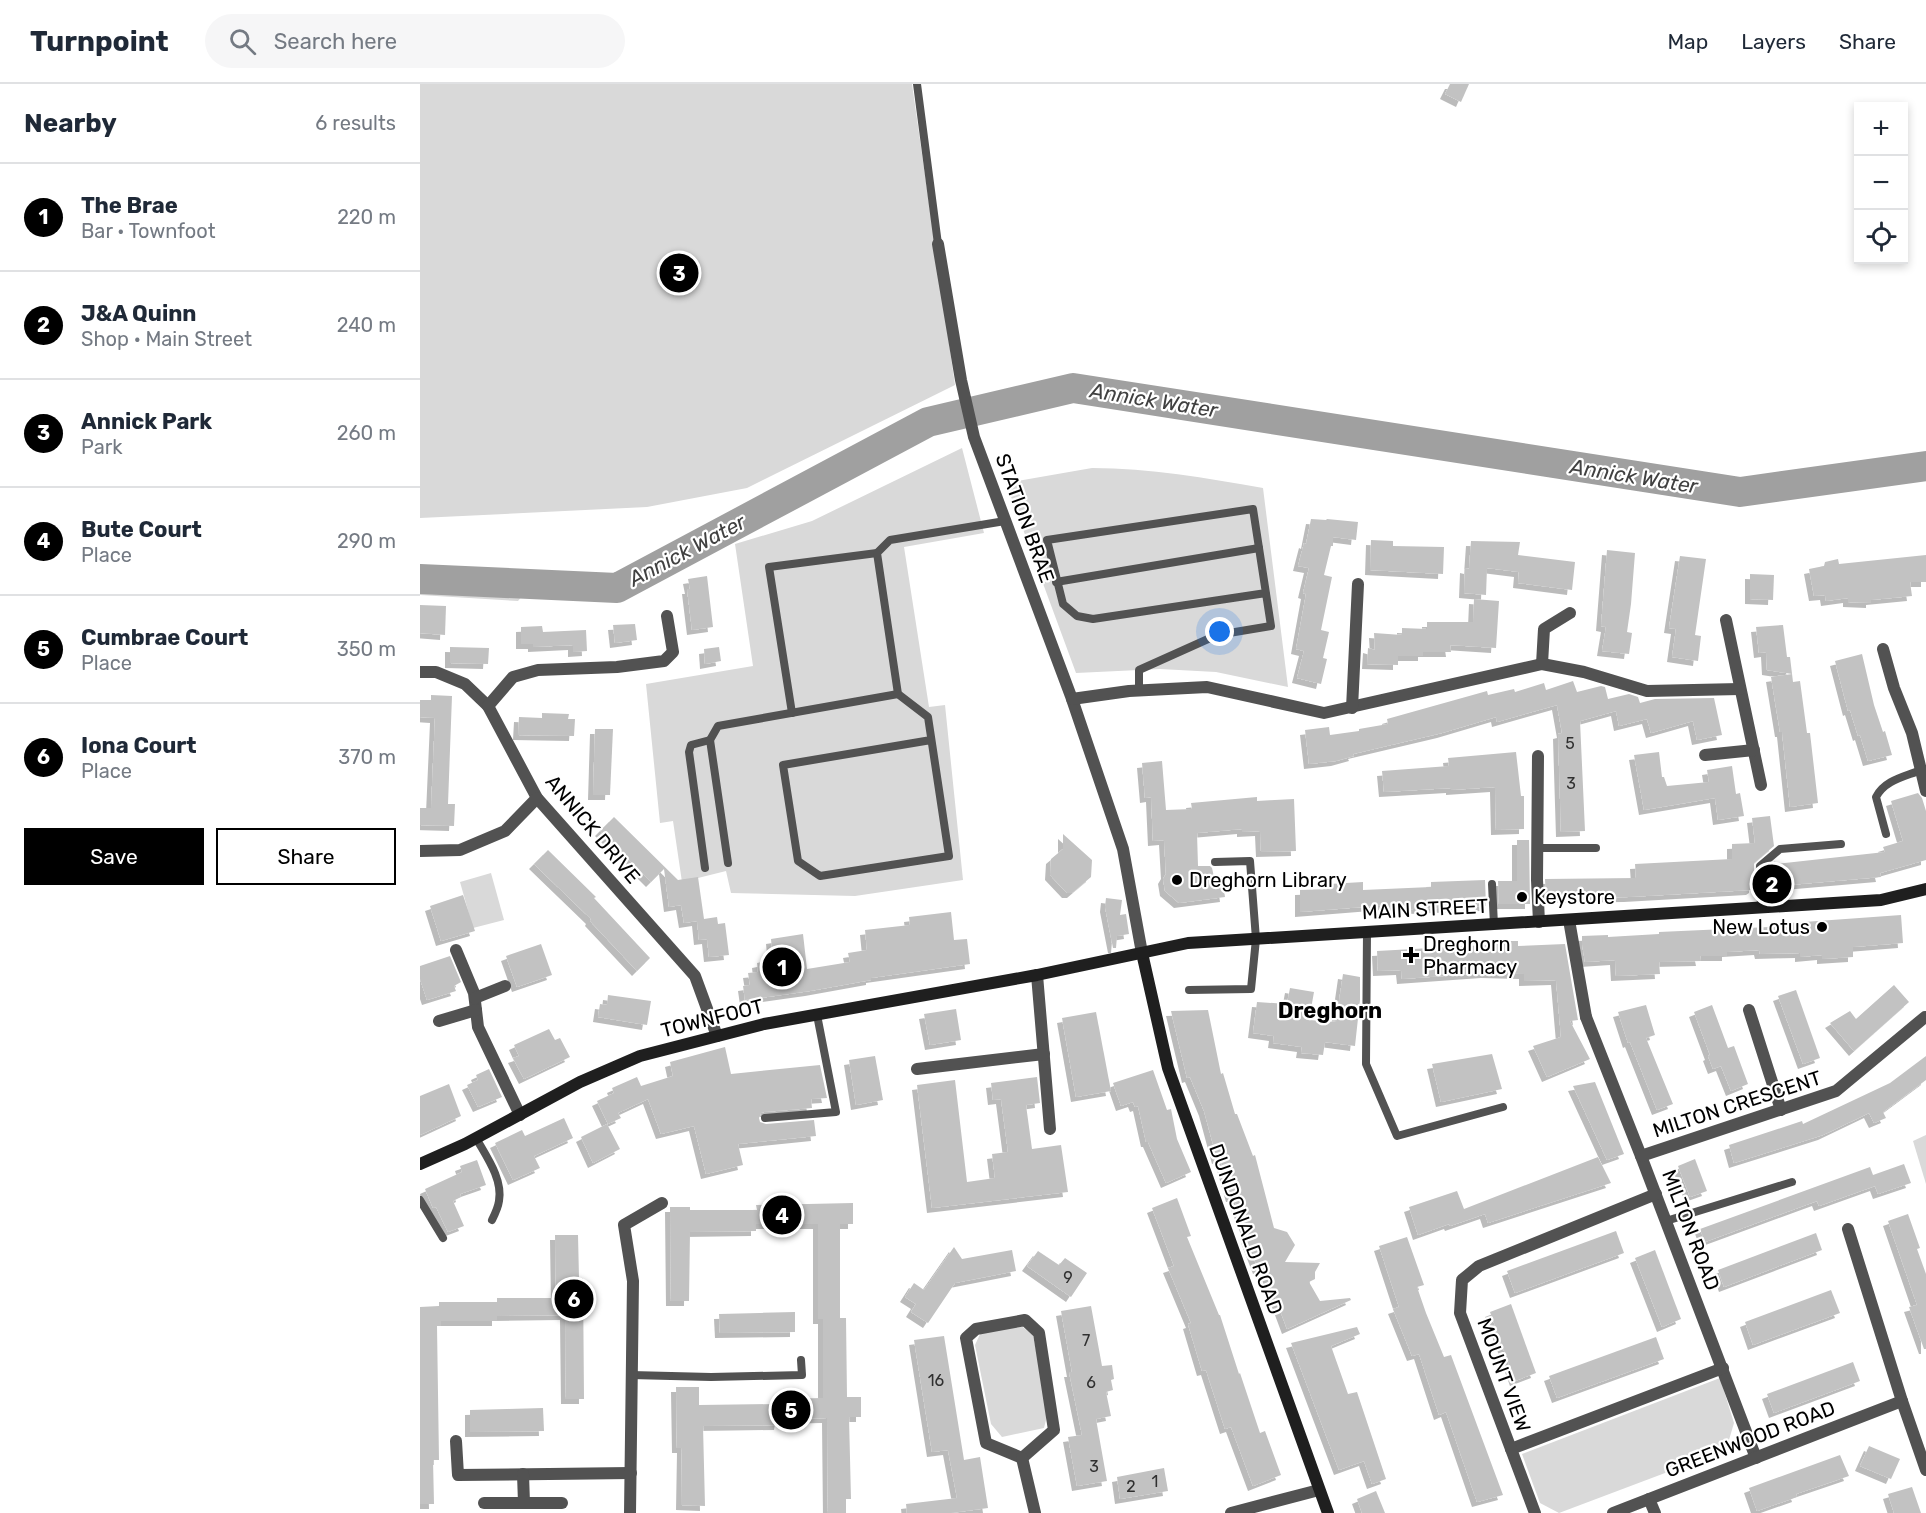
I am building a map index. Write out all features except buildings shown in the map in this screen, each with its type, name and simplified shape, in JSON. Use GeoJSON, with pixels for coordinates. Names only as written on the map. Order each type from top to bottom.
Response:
{"type":"FeatureCollection","features":[{"type":"Feature","properties":{"kind":"main road","name":"MAIN STREET"},"geometry":{"type":"LineString","coordinates":[[1142,953],[1188,943],[1881,900],[1926,889]]}},
{"type":"Feature","properties":{"kind":"main road","name":"TOWNFOOT"},"geometry":{"type":"LineString","coordinates":[[420,1164],[476,1138],[580,1082],[640,1056],[764,1024],[1037,975],[1142,953]]}},
{"type":"Feature","properties":{"kind":"main road","name":"DUNDONALD ROAD"},"geometry":{"type":"LineString","coordinates":[[1142,953],[1168,1068],[1328,1513]]}},
{"type":"Feature","properties":{"kind":"street","name":"STATION BRAE"},"geometry":{"type":"LineString","coordinates":[[938,244],[961,380],[974,437],[1072,699],[1123,849],[1142,953]]}},
{"type":"Feature","properties":{"kind":"street"},"geometry":{"type":"LineString","coordinates":[[1352,708],[1358,584]]}},
{"type":"Feature","properties":{"kind":"street"},"geometry":{"type":"LineString","coordinates":[[1542,664],[1544,629],[1570,614]]}},
{"type":"Feature","properties":{"kind":"street"},"geometry":{"type":"LineString","coordinates":[[488,706],[513,677],[538,670],[617,667],[664,661],[673,651],[667,616]]}},
{"type":"Feature","properties":{"kind":"street"},"geometry":{"type":"LineString","coordinates":[[1726,620],[1761,785]]}},
{"type":"Feature","properties":{"kind":"street"},"geometry":{"type":"LineString","coordinates":[[1883,649],[1894,688],[1912,733],[1926,791]]}},
{"type":"Feature","properties":{"kind":"street"},"geometry":{"type":"LineString","coordinates":[[1072,699],[1139,690],[1207,687],[1324,713],[1542,664],[1584,672],[1647,691],[1740,689]]}},
{"type":"Feature","properties":{"kind":"street","name":"ANNICK DRIVE"},"geometry":{"type":"LineString","coordinates":[[420,672],[436,672],[465,684],[488,706],[537,798],[695,976],[717,1036]]}},
{"type":"Feature","properties":{"kind":"street"},"geometry":{"type":"LineString","coordinates":[[1705,755],[1754,750]]}},
{"type":"Feature","properties":{"kind":"street"},"geometry":{"type":"LineString","coordinates":[[1538,756],[1539,922]]}},
{"type":"Feature","properties":{"kind":"street"},"geometry":{"type":"LineString","coordinates":[[420,851],[460,850],[505,831],[537,798]]}},
{"type":"Feature","properties":{"kind":"street","name":"MILTON ROAD"},"geometry":{"type":"LineString","coordinates":[[1569,920],[1586,1017],[1756,1458]]}},
{"type":"Feature","properties":{"kind":"street"},"geometry":{"type":"LineString","coordinates":[[456,950],[476,1004],[478,1027],[520,1115]]}},
{"type":"Feature","properties":{"kind":"street"},"geometry":{"type":"LineString","coordinates":[[1037,975],[1050,1129]]}},
{"type":"Feature","properties":{"kind":"street"},"geometry":{"type":"LineString","coordinates":[[439,1021],[476,1004],[505,986]]}},
{"type":"Feature","properties":{"kind":"street"},"geometry":{"type":"LineString","coordinates":[[1749,1010],[1781,1110]]}},
{"type":"Feature","properties":{"kind":"street","name":"MILTON CRESCENT"},"geometry":{"type":"LineString","coordinates":[[1641,1156],[1836,1091],[1925,1017]]}},
{"type":"Feature","properties":{"kind":"street"},"geometry":{"type":"LineString","coordinates":[[916,1069],[1044,1054]]}},
{"type":"Feature","properties":{"kind":"street","name":"MOUNT VIEW"},"geometry":{"type":"LineString","coordinates":[[1535,1513],[1460,1313],[1462,1280],[1479,1266],[1656,1194]]}},
{"type":"Feature","properties":{"kind":"street"},"geometry":{"type":"LineString","coordinates":[[630,1513],[633,1281],[624,1225],[662,1203]]}},
{"type":"Feature","properties":{"kind":"street"},"geometry":{"type":"LineString","coordinates":[[1848,1229],[1926,1470]]}},
{"type":"Feature","properties":{"kind":"street"},"geometry":{"type":"LineString","coordinates":[[1025,1320],[1039,1333],[1054,1430],[1022,1458],[986,1443],[966,1338],[976,1329],[1025,1320]]}},
{"type":"Feature","properties":{"kind":"street"},"geometry":{"type":"LineString","coordinates":[[1511,1449],[1723,1368]]}},
{"type":"Feature","properties":{"kind":"street","name":"GREENWOOD ROAD"},"geometry":{"type":"LineString","coordinates":[[1613,1513],[1902,1401]]}},
{"type":"Feature","properties":{"kind":"street"},"geometry":{"type":"LineString","coordinates":[[456,1441],[458,1475],[631,1473]]}},
{"type":"Feature","properties":{"kind":"street"},"geometry":{"type":"LineString","coordinates":[[1022,1458],[1035,1513]]}},
{"type":"Feature","properties":{"kind":"street"},"geometry":{"type":"LineString","coordinates":[[523,1474],[524,1503]]}},
{"type":"Feature","properties":{"kind":"street"},"geometry":{"type":"LineString","coordinates":[[1231,1513],[1319,1490]]}},
{"type":"Feature","properties":{"kind":"street"},"geometry":{"type":"LineString","coordinates":[[1649,1499],[1655,1513]]}},
{"type":"Feature","properties":{"kind":"street"},"geometry":{"type":"LineString","coordinates":[[484,1503],[562,1503]]}},
{"type":"Feature","properties":{"kind":"lane","name":"STATION BRAE"},"geometry":{"type":"LineString","coordinates":[[917,84],[938,244]]}},
{"type":"Feature","properties":{"kind":"lane"},"geometry":{"type":"LineString","coordinates":[[1139,690],[1139,669],[1217,635],[1271,626],[1254,509],[1047,540],[1063,604],[1077,616],[1093,620],[1266,593]]}},
{"type":"Feature","properties":{"kind":"lane"},"geometry":{"type":"LineString","coordinates":[[792,713],[769,567],[877,553],[890,540],[1005,521]]}},
{"type":"Feature","properties":{"kind":"lane"},"geometry":{"type":"LineString","coordinates":[[1056,582],[1259,548]]}},
{"type":"Feature","properties":{"kind":"lane"},"geometry":{"type":"LineString","coordinates":[[877,553],[898,694],[928,717],[949,856],[820,876],[798,861],[783,765],[931,741]]}},
{"type":"Feature","properties":{"kind":"lane"},"geometry":{"type":"LineString","coordinates":[[728,863],[710,740],[718,726],[898,694]]}},
{"type":"Feature","properties":{"kind":"lane"},"geometry":{"type":"LineString","coordinates":[[705,868],[689,752],[691,745],[710,740]]}},
{"type":"Feature","properties":{"kind":"lane"},"geometry":{"type":"LineString","coordinates":[[1886,834],[1876,797],[1879,791],[1891,781],[1921,770]]}},
{"type":"Feature","properties":{"kind":"lane"},"geometry":{"type":"LineString","coordinates":[[1761,909],[1760,866],[1780,849],[1841,844]]}},
{"type":"Feature","properties":{"kind":"lane"},"geometry":{"type":"LineString","coordinates":[[1538,848],[1596,848]]}},
{"type":"Feature","properties":{"kind":"lane"},"geometry":{"type":"LineString","coordinates":[[1189,990],[1251,989],[1256,939],[1250,861],[1215,862]]}},
{"type":"Feature","properties":{"kind":"lane"},"geometry":{"type":"LineString","coordinates":[[1492,884],[1494,924]]}},
{"type":"Feature","properties":{"kind":"lane"},"geometry":{"type":"LineString","coordinates":[[1367,932],[1366,1064],[1397,1136],[1503,1107]]}},
{"type":"Feature","properties":{"kind":"lane"},"geometry":{"type":"LineString","coordinates":[[765,1119],[836,1112],[817,1015]]}},
{"type":"Feature","properties":{"kind":"lane"},"geometry":{"type":"LineString","coordinates":[[476,1138],[495,1172],[499,1190],[499,1201],[492,1220]]}},
{"type":"Feature","properties":{"kind":"lane"},"geometry":{"type":"LineString","coordinates":[[1666,1221],[1792,1182]]}},
{"type":"Feature","properties":{"kind":"lane"},"geometry":{"type":"LineString","coordinates":[[420,1200],[443,1238]]}},
{"type":"Feature","properties":{"kind":"lane"},"geometry":{"type":"LineString","coordinates":[[631,1375],[711,1377],[802,1375],[801,1360]]}},
{"type":"Feature","properties":{"kind":"shaded area"},"geometry":{"type":"Polygon","coordinates":[[[420,84],[912,84],[955,385],[747,488],[647,507],[420,518],[420,84]]]}},
{"type":"Feature","properties":{"kind":"shaded area"},"geometry":{"type":"Polygon","coordinates":[[[962,448],[984,533],[904,547],[929,707],[945,705],[963,880],[855,896],[731,893],[726,871],[682,882],[673,821],[660,823],[646,684],[753,666],[735,544],[812,521],[962,448]]]}},
{"type":"Feature","properties":{"kind":"shaded area"},"geometry":{"type":"Polygon","coordinates":[[[1092,468],[1157,472],[1263,488],[1288,687],[1216,672],[1160,669],[1076,673],[1006,483],[1092,468]]]}},
{"type":"Feature","properties":{"kind":"shaded area"},"geometry":{"type":"Polygon","coordinates":[[[522,575],[539,576],[518,601],[420,595],[420,579],[454,580],[488,577],[503,583],[522,575]]]}},
{"type":"Feature","properties":{"kind":"shaded area"},"geometry":{"type":"Polygon","coordinates":[[[491,873],[504,920],[473,928],[460,882],[491,873]]]}},
{"type":"Feature","properties":{"kind":"shaded area"},"geometry":{"type":"Polygon","coordinates":[[[1926,1135],[1926,1184],[1913,1141],[1926,1135]]]}},
{"type":"Feature","properties":{"kind":"shaded area"},"geometry":{"type":"Polygon","coordinates":[[[1020,1325],[1033,1335],[1048,1412],[1044,1428],[1002,1437],[991,1424],[975,1345],[981,1332],[1020,1325]]]}},
{"type":"Feature","properties":{"kind":"shaded area"},"geometry":{"type":"Polygon","coordinates":[[[1720,1378],[1734,1423],[1726,1450],[1559,1513],[1540,1503],[1522,1454],[1720,1378]]]}},
{"type":"Feature","properties":{"kind":"waterway","name":"Annick Water"},"geometry":{"type":"LineString","coordinates":[[420,579],[617,588],[928,422],[1073,388],[1740,492],[1926,466]]}},
{"type":"Feature","properties":{"kind":"place","name":"Annick Park"},"geometry":{"type":"Point","coordinates":[679,273]}},
{"type":"Feature","properties":{"kind":"place","name":"Dreghorn Library"},"geometry":{"type":"Point","coordinates":[1177,880]}},
{"type":"Feature","properties":{"kind":"place","name":"J&A Quinn"},"geometry":{"type":"Point","coordinates":[1772,884]}},
{"type":"Feature","properties":{"kind":"place","name":"Keystore"},"geometry":{"type":"Point","coordinates":[1522,897]}},
{"type":"Feature","properties":{"kind":"place","name":"New Lotus"},"geometry":{"type":"Point","coordinates":[1822,927]}},
{"type":"Feature","properties":{"kind":"place","name":"Dreghorn Pharmacy"},"geometry":{"type":"Point","coordinates":[1411,955]}},
{"type":"Feature","properties":{"kind":"place","name":"The Brae"},"geometry":{"type":"Point","coordinates":[782,967]}},
{"type":"Feature","properties":{"kind":"place","name":"Bute Court"},"geometry":{"type":"Point","coordinates":[782,1215]}},
{"type":"Feature","properties":{"kind":"place","name":"Iona Court"},"geometry":{"type":"Point","coordinates":[574,1299]}},
{"type":"Feature","properties":{"kind":"place","name":"Cumbrae Court"},"geometry":{"type":"Point","coordinates":[791,1410]}},
{"type":"Feature","properties":{"kind":"district","name":"Dreghorn"},"geometry":{"type":"Point","coordinates":[1330,1010]}}]}
